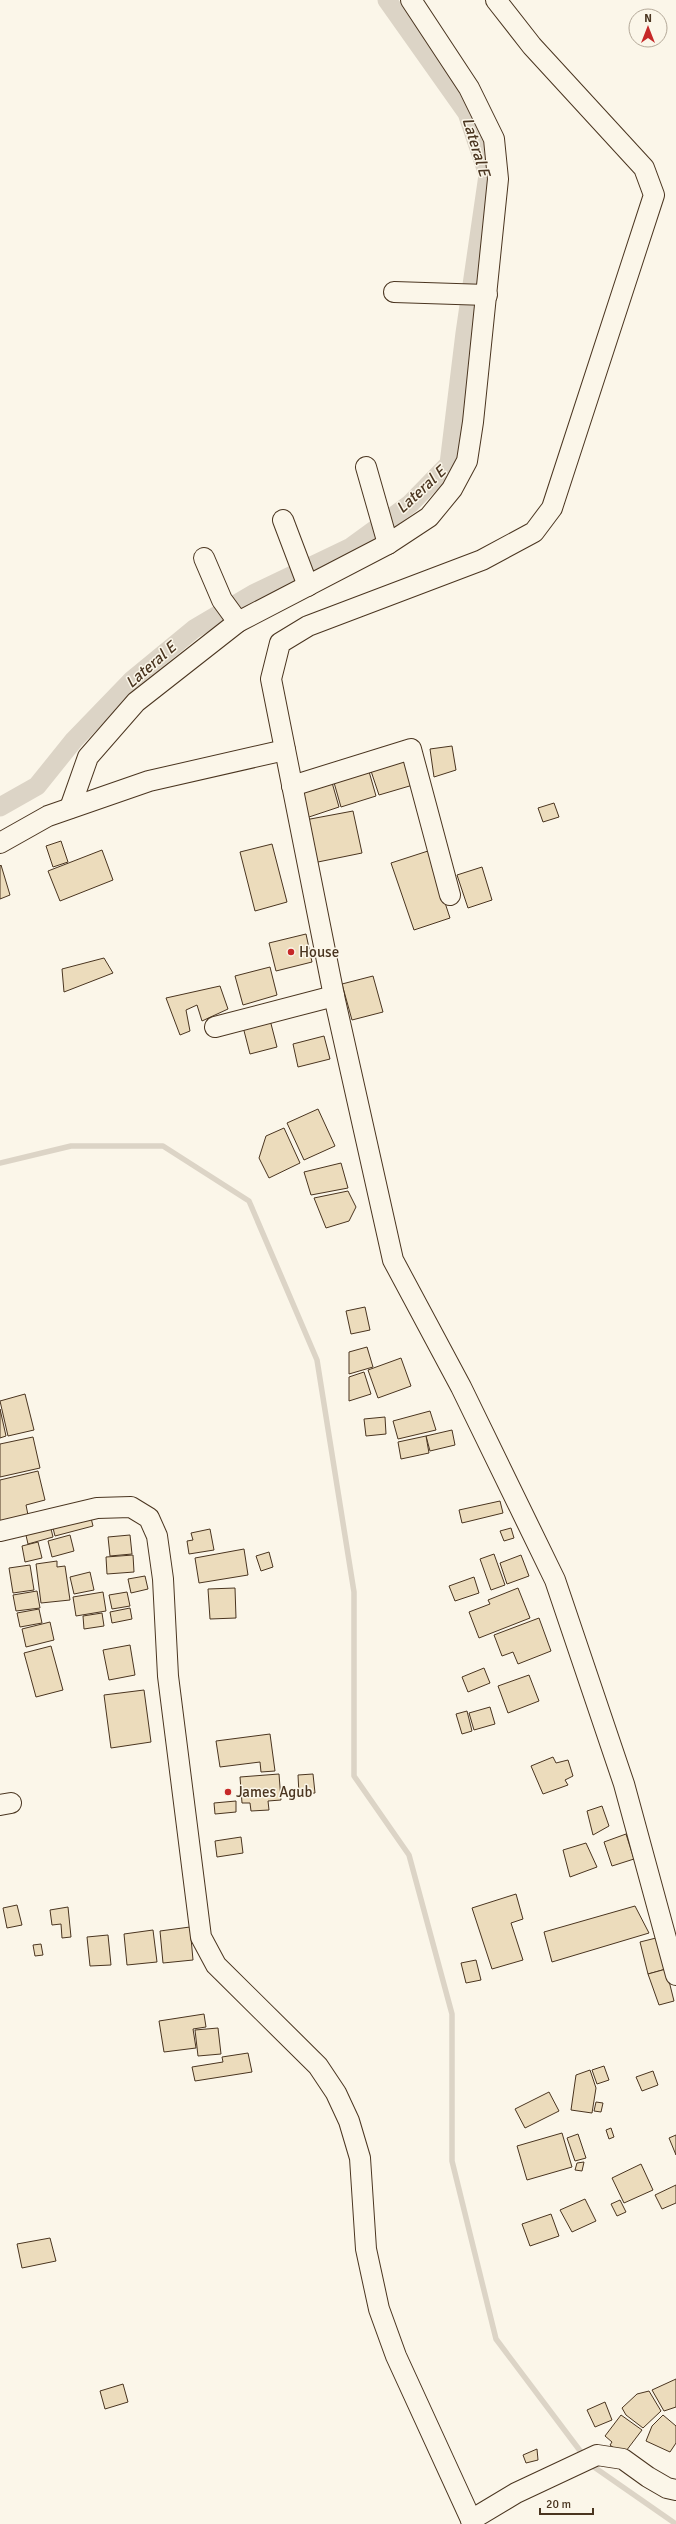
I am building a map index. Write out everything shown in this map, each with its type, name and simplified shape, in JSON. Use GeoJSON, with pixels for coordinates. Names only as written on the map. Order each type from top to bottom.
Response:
{"type":"FeatureCollection","features":[{"type":"Feature","properties":{"kind":"street"},"geometry":{"type":"LineString","coordinates":[[70,808],[88,757],[136,702],[231,613],[307,583],[385,534],[429,518],[452,489],[467,461],[487,295],[498,179],[494,139],[469,88],[411,0]]}},
{"type":"Feature","properties":{"kind":"street"},"geometry":{"type":"LineString","coordinates":[[496,0],[532,46],[644,168],[654,195],[552,508],[534,532],[482,560],[308,626],[280,643],[271,679],[334,996],[393,1260],[461,1387],[555,1580],[624,1784],[676,1975]]}},
{"type":"Feature","properties":{"kind":"street"},"geometry":{"type":"LineString","coordinates":[[394,292],[487,295]]}},
{"type":"Feature","properties":{"kind":"street"},"geometry":{"type":"LineString","coordinates":[[366,467],[385,534]]}},
{"type":"Feature","properties":{"kind":"street"},"geometry":{"type":"LineString","coordinates":[[284,520],[297,560],[307,583]]}},
{"type":"Feature","properties":{"kind":"street"},"geometry":{"type":"LineString","coordinates":[[204,558],[231,613]]}},
{"type":"Feature","properties":{"kind":"street"},"geometry":{"type":"LineString","coordinates":[[292,786],[411,749],[450,894]]}},
{"type":"Feature","properties":{"kind":"street"},"geometry":{"type":"LineString","coordinates":[[0,843],[48,816],[149,781],[285,750]]}},
{"type":"Feature","properties":{"kind":"street"},"geometry":{"type":"LineString","coordinates":[[215,1027],[334,996]]}},
{"type":"Feature","properties":{"kind":"street"},"geometry":{"type":"LineString","coordinates":[[0,1530],[97,1508],[131,1507],[149,1518],[157,1536],[163,1579],[168,1676],[201,1936],[216,1965],[318,2066],[336,2093],[350,2121],[360,2158],[366,2249],[379,2309],[396,2356],[472,2522],[516,2493],[597,2455],[623,2459],[648,2477],[667,2488],[676,2490]]}},
{"type":"Feature","properties":{"kind":"building"},"geometry":{"type":"Polygon","coordinates":[[[452,746],[456,770],[434,777],[430,749],[452,746]]]}},
{"type":"Feature","properties":{"kind":"building"},"geometry":{"type":"Polygon","coordinates":[[[405,758],[413,785],[379,795],[370,768],[405,758]]]}},
{"type":"Feature","properties":{"kind":"building"},"geometry":{"type":"Polygon","coordinates":[[[368,768],[376,796],[341,807],[333,779],[368,768]]]}},
{"type":"Feature","properties":{"kind":"building"},"geometry":{"type":"Polygon","coordinates":[[[331,779],[339,807],[306,818],[297,790],[331,779]]]}},
{"type":"Feature","properties":{"kind":"building"},"geometry":{"type":"Polygon","coordinates":[[[554,803],[559,817],[543,822],[538,808],[554,803]]]}},
{"type":"Feature","properties":{"kind":"building"},"geometry":{"type":"Polygon","coordinates":[[[353,811],[362,853],[313,863],[305,820],[353,811]]]}},
{"type":"Feature","properties":{"kind":"building"},"geometry":{"type":"Polygon","coordinates":[[[61,841],[68,862],[53,867],[46,846],[61,841]]]}},
{"type":"Feature","properties":{"kind":"building"},"geometry":{"type":"Polygon","coordinates":[[[272,844],[287,902],[255,911],[240,852],[272,844]]]}},
{"type":"Feature","properties":{"kind":"building"},"geometry":{"type":"Polygon","coordinates":[[[102,850],[113,880],[60,901],[48,871],[102,850]]]}},
{"type":"Feature","properties":{"kind":"building"},"geometry":{"type":"Polygon","coordinates":[[[428,851],[450,918],[414,930],[391,863],[428,851]]]}},
{"type":"Feature","properties":{"kind":"building"},"geometry":{"type":"Polygon","coordinates":[[[1,865],[10,895],[0,899],[0,866],[1,865]]]}},
{"type":"Feature","properties":{"kind":"building"},"geometry":{"type":"Polygon","coordinates":[[[482,867],[492,900],[468,908],[457,875],[482,867]]]}},
{"type":"Feature","properties":{"kind":"building","name":"House"},"geometry":{"type":"Polygon","coordinates":[[[306,934],[312,962],[276,971],[269,943],[306,934]]]}},
{"type":"Feature","properties":{"kind":"building"},"geometry":{"type":"Polygon","coordinates":[[[104,958],[113,973],[64,992],[62,969],[104,958]]]}},
{"type":"Feature","properties":{"kind":"building","name":"House"},"geometry":{"type":"Polygon","coordinates":[[[270,967],[277,995],[243,1005],[235,976],[270,967]]]}},
{"type":"Feature","properties":{"kind":"building"},"geometry":{"type":"Polygon","coordinates":[[[373,976],[383,1012],[352,1020],[342,984],[373,976]]]}},
{"type":"Feature","properties":{"kind":"building"},"geometry":{"type":"Polygon","coordinates":[[[220,986],[228,1009],[202,1021],[197,1005],[186,1010],[190,1031],[180,1035],[166,998],[220,986]]]}},
{"type":"Feature","properties":{"kind":"building"},"geometry":{"type":"Polygon","coordinates":[[[269,1016],[277,1047],[250,1054],[242,1023],[269,1016]]]}},
{"type":"Feature","properties":{"kind":"building"},"geometry":{"type":"Polygon","coordinates":[[[324,1036],[330,1059],[298,1067],[293,1044],[324,1036]]]}},
{"type":"Feature","properties":{"kind":"building"},"geometry":{"type":"Polygon","coordinates":[[[318,1109],[335,1146],[304,1160],[287,1123],[318,1109]]]}},
{"type":"Feature","properties":{"kind":"building"},"geometry":{"type":"Polygon","coordinates":[[[284,1128],[300,1163],[269,1178],[259,1158],[266,1136],[284,1128]]]}},
{"type":"Feature","properties":{"kind":"building"},"geometry":{"type":"Polygon","coordinates":[[[341,1163],[348,1188],[311,1195],[304,1172],[341,1163]]]}},
{"type":"Feature","properties":{"kind":"building"},"geometry":{"type":"Polygon","coordinates":[[[348,1191],[356,1207],[349,1221],[326,1228],[314,1198],[348,1191]]]}},
{"type":"Feature","properties":{"kind":"building"},"geometry":{"type":"Polygon","coordinates":[[[365,1307],[370,1330],[351,1334],[346,1311],[365,1307]]]}},
{"type":"Feature","properties":{"kind":"building"},"geometry":{"type":"Polygon","coordinates":[[[367,1347],[373,1367],[349,1374],[349,1352],[367,1347]]]}},
{"type":"Feature","properties":{"kind":"building"},"geometry":{"type":"Polygon","coordinates":[[[401,1358],[411,1386],[378,1398],[368,1370],[401,1358]]]}},
{"type":"Feature","properties":{"kind":"building"},"geometry":{"type":"Polygon","coordinates":[[[364,1372],[371,1394],[349,1401],[349,1377],[364,1372]]]}},
{"type":"Feature","properties":{"kind":"building"},"geometry":{"type":"Polygon","coordinates":[[[25,1394],[34,1430],[8,1436],[0,1401],[25,1394]]]}},
{"type":"Feature","properties":{"kind":"building"},"geometry":{"type":"Polygon","coordinates":[[[0,1409],[6,1436],[0,1438],[0,1409]]]}},
{"type":"Feature","properties":{"kind":"building"},"geometry":{"type":"Polygon","coordinates":[[[430,1411],[436,1430],[398,1439],[393,1421],[430,1411]]]}},
{"type":"Feature","properties":{"kind":"building"},"geometry":{"type":"Polygon","coordinates":[[[385,1417],[386,1434],[366,1436],[364,1419],[385,1417]]]}},
{"type":"Feature","properties":{"kind":"building"},"geometry":{"type":"Polygon","coordinates":[[[452,1430],[455,1445],[430,1451],[426,1436],[452,1430]]]}},
{"type":"Feature","properties":{"kind":"building"},"geometry":{"type":"Polygon","coordinates":[[[426,1436],[429,1453],[401,1459],[398,1442],[426,1436]]]}},
{"type":"Feature","properties":{"kind":"building"},"geometry":{"type":"Polygon","coordinates":[[[33,1437],[40,1468],[0,1477],[0,1444],[33,1437]]]}},
{"type":"Feature","properties":{"kind":"building"},"geometry":{"type":"Polygon","coordinates":[[[38,1471],[45,1500],[26,1505],[28,1515],[0,1527],[0,1480],[38,1471]]]}},
{"type":"Feature","properties":{"kind":"building"},"geometry":{"type":"Polygon","coordinates":[[[500,1501],[503,1513],[462,1523],[459,1510],[500,1501]]]}},
{"type":"Feature","properties":{"kind":"building"},"geometry":{"type":"Polygon","coordinates":[[[90,1514],[93,1526],[55,1536],[52,1524],[90,1514]]]}},
{"type":"Feature","properties":{"kind":"building"},"geometry":{"type":"Polygon","coordinates":[[[50,1525],[53,1537],[28,1544],[25,1531],[50,1525]]]}},
{"type":"Feature","properties":{"kind":"building"},"geometry":{"type":"Polygon","coordinates":[[[511,1528],[514,1538],[504,1541],[500,1531],[511,1528]]]}},
{"type":"Feature","properties":{"kind":"building"},"geometry":{"type":"Polygon","coordinates":[[[210,1529],[214,1550],[189,1554],[187,1541],[193,1540],[191,1533],[210,1529]]]}},
{"type":"Feature","properties":{"kind":"building"},"geometry":{"type":"Polygon","coordinates":[[[70,1535],[74,1551],[52,1557],[48,1541],[70,1535]]]}},
{"type":"Feature","properties":{"kind":"building"},"geometry":{"type":"Polygon","coordinates":[[[130,1535],[132,1554],[110,1556],[108,1537],[130,1535]]]}},
{"type":"Feature","properties":{"kind":"building"},"geometry":{"type":"Polygon","coordinates":[[[38,1542],[42,1558],[25,1562],[22,1546],[38,1542]]]}},
{"type":"Feature","properties":{"kind":"building"},"geometry":{"type":"Polygon","coordinates":[[[244,1549],[248,1575],[199,1583],[195,1558],[244,1549]]]}},
{"type":"Feature","properties":{"kind":"building"},"geometry":{"type":"Polygon","coordinates":[[[269,1552],[273,1567],[261,1571],[256,1556],[269,1552]]]}},
{"type":"Feature","properties":{"kind":"building"},"geometry":{"type":"Polygon","coordinates":[[[494,1554],[505,1585],[491,1590],[480,1559],[494,1554]]]}},
{"type":"Feature","properties":{"kind":"building"},"geometry":{"type":"Polygon","coordinates":[[[133,1555],[134,1572],[107,1574],[106,1557],[133,1555]]]}},
{"type":"Feature","properties":{"kind":"building"},"geometry":{"type":"Polygon","coordinates":[[[521,1555],[529,1576],[507,1584],[500,1563],[521,1555]]]}},
{"type":"Feature","properties":{"kind":"building"},"geometry":{"type":"Polygon","coordinates":[[[57,1561],[57,1567],[65,1566],[70,1600],[41,1603],[36,1564],[57,1561]]]}},
{"type":"Feature","properties":{"kind":"building"},"geometry":{"type":"Polygon","coordinates":[[[30,1565],[34,1590],[13,1593],[9,1568],[30,1565]]]}},
{"type":"Feature","properties":{"kind":"building"},"geometry":{"type":"Polygon","coordinates":[[[90,1572],[94,1590],[74,1594],[70,1577],[90,1572]]]}},
{"type":"Feature","properties":{"kind":"building"},"geometry":{"type":"Polygon","coordinates":[[[145,1576],[148,1589],[131,1593],[128,1579],[145,1576]]]}},
{"type":"Feature","properties":{"kind":"building"},"geometry":{"type":"Polygon","coordinates":[[[474,1577],[479,1593],[455,1601],[449,1586],[474,1577]]]}},
{"type":"Feature","properties":{"kind":"building"},"geometry":{"type":"Polygon","coordinates":[[[235,1588],[236,1618],[210,1619],[208,1589],[235,1588]]]}},
{"type":"Feature","properties":{"kind":"building"},"geometry":{"type":"Polygon","coordinates":[[[518,1588],[530,1618],[479,1638],[469,1612],[490,1604],[488,1600],[518,1588]]]}},
{"type":"Feature","properties":{"kind":"building"},"geometry":{"type":"Polygon","coordinates":[[[37,1591],[40,1608],[16,1611],[13,1595],[37,1591]]]}},
{"type":"Feature","properties":{"kind":"building"},"geometry":{"type":"Polygon","coordinates":[[[103,1592],[106,1611],[76,1616],[73,1597],[103,1592]]]}},
{"type":"Feature","properties":{"kind":"building"},"geometry":{"type":"Polygon","coordinates":[[[127,1592],[130,1606],[112,1609],[109,1595],[127,1592]]]}},
{"type":"Feature","properties":{"kind":"building"},"geometry":{"type":"Polygon","coordinates":[[[130,1608],[132,1619],[112,1623],[110,1612],[130,1608]]]}},
{"type":"Feature","properties":{"kind":"building"},"geometry":{"type":"Polygon","coordinates":[[[39,1609],[42,1623],[20,1627],[17,1613],[39,1609]]]}},
{"type":"Feature","properties":{"kind":"building"},"geometry":{"type":"Polygon","coordinates":[[[102,1613],[104,1626],[84,1629],[83,1616],[102,1613]]]}},
{"type":"Feature","properties":{"kind":"building"},"geometry":{"type":"Polygon","coordinates":[[[539,1618],[551,1651],[518,1664],[513,1652],[502,1656],[494,1635],[539,1618]]]}},
{"type":"Feature","properties":{"kind":"building"},"geometry":{"type":"Polygon","coordinates":[[[50,1622],[54,1640],[26,1647],[22,1629],[50,1622]]]}},
{"type":"Feature","properties":{"kind":"building"},"geometry":{"type":"Polygon","coordinates":[[[130,1645],[135,1675],[109,1680],[103,1650],[130,1645]]]}},
{"type":"Feature","properties":{"kind":"building"},"geometry":{"type":"Polygon","coordinates":[[[51,1646],[63,1690],[36,1697],[24,1653],[51,1646]]]}},
{"type":"Feature","properties":{"kind":"building"},"geometry":{"type":"Polygon","coordinates":[[[484,1668],[490,1683],[468,1692],[462,1677],[484,1668]]]}},
{"type":"Feature","properties":{"kind":"building"},"geometry":{"type":"Polygon","coordinates":[[[529,1675],[539,1701],[508,1713],[498,1686],[529,1675]]]}},
{"type":"Feature","properties":{"kind":"building"},"geometry":{"type":"Polygon","coordinates":[[[144,1690],[151,1742],[111,1748],[104,1695],[144,1690]]]}},
{"type":"Feature","properties":{"kind":"building"},"geometry":{"type":"Polygon","coordinates":[[[490,1707],[495,1724],[474,1730],[469,1713],[490,1707]]]}},
{"type":"Feature","properties":{"kind":"building"},"geometry":{"type":"Polygon","coordinates":[[[467,1711],[472,1731],[462,1734],[456,1714],[467,1711]]]}},
{"type":"Feature","properties":{"kind":"building"},"geometry":{"type":"Polygon","coordinates":[[[270,1734],[275,1771],[261,1772],[260,1762],[220,1767],[216,1741],[270,1734]]]}},
{"type":"Feature","properties":{"kind":"building"},"geometry":{"type":"Polygon","coordinates":[[[553,1757],[556,1763],[568,1760],[573,1776],[565,1780],[568,1785],[543,1794],[531,1766],[553,1757]]]}},
{"type":"Feature","properties":{"kind":"building"},"geometry":{"type":"Polygon","coordinates":[[[279,1774],[281,1800],[268,1801],[269,1810],[251,1811],[250,1803],[242,1803],[240,1777],[279,1774]]]}},
{"type":"Feature","properties":{"kind":"building"},"geometry":{"type":"Polygon","coordinates":[[[313,1774],[315,1793],[299,1794],[298,1775],[313,1774]]]}},
{"type":"Feature","properties":{"kind":"building"},"geometry":{"type":"Polygon","coordinates":[[[236,1801],[236,1812],[215,1814],[214,1803],[236,1801]]]}},
{"type":"Feature","properties":{"kind":"building"},"geometry":{"type":"Polygon","coordinates":[[[602,1806],[609,1826],[593,1835],[587,1811],[602,1806]]]}},
{"type":"Feature","properties":{"kind":"building"},"geometry":{"type":"Polygon","coordinates":[[[626,1834],[634,1859],[612,1866],[604,1842],[626,1834]]]}},
{"type":"Feature","properties":{"kind":"building"},"geometry":{"type":"Polygon","coordinates":[[[241,1837],[243,1853],[217,1857],[215,1841],[241,1837]]]}},
{"type":"Feature","properties":{"kind":"building"},"geometry":{"type":"Polygon","coordinates":[[[586,1843],[597,1867],[570,1877],[563,1850],[586,1843]]]}},
{"type":"Feature","properties":{"kind":"building"},"geometry":{"type":"Polygon","coordinates":[[[516,1894],[523,1919],[511,1923],[523,1960],[492,1969],[472,1908],[516,1894]]]}},
{"type":"Feature","properties":{"kind":"building"},"geometry":{"type":"Polygon","coordinates":[[[17,1905],[22,1925],[7,1928],[3,1908],[17,1905]]]}},
{"type":"Feature","properties":{"kind":"building"},"geometry":{"type":"Polygon","coordinates":[[[635,1906],[649,1933],[552,1962],[544,1932],[635,1906]]]}},
{"type":"Feature","properties":{"kind":"building"},"geometry":{"type":"Polygon","coordinates":[[[68,1907],[71,1937],[62,1938],[61,1924],[52,1925],[50,1910],[68,1907]]]}},
{"type":"Feature","properties":{"kind":"building"},"geometry":{"type":"Polygon","coordinates":[[[190,1927],[193,1960],[163,1963],[160,1931],[190,1927]]]}},
{"type":"Feature","properties":{"kind":"building"},"geometry":{"type":"Polygon","coordinates":[[[153,1930],[157,1962],[127,1965],[124,1934],[153,1930]]]}},
{"type":"Feature","properties":{"kind":"building"},"geometry":{"type":"Polygon","coordinates":[[[108,1935],[111,1965],[90,1966],[87,1937],[108,1935]]]}},
{"type":"Feature","properties":{"kind":"building"},"geometry":{"type":"Polygon","coordinates":[[[656,1938],[666,1969],[648,1974],[640,1942],[656,1938]]]}},
{"type":"Feature","properties":{"kind":"building"},"geometry":{"type":"Polygon","coordinates":[[[41,1944],[43,1955],[35,1956],[33,1945],[41,1944]]]}},
{"type":"Feature","properties":{"kind":"building"},"geometry":{"type":"Polygon","coordinates":[[[476,1960],[481,1980],[466,1983],[461,1963],[476,1960]]]}},
{"type":"Feature","properties":{"kind":"building"},"geometry":{"type":"Polygon","coordinates":[[[666,1969],[674,2001],[659,2005],[648,1974],[666,1969]]]}},
{"type":"Feature","properties":{"kind":"building"},"geometry":{"type":"Polygon","coordinates":[[[204,2014],[206,2027],[193,2029],[196,2048],[164,2052],[159,2021],[204,2014]]]}},
{"type":"Feature","properties":{"kind":"building"},"geometry":{"type":"Polygon","coordinates":[[[218,2028],[221,2054],[198,2056],[195,2030],[218,2028]]]}},
{"type":"Feature","properties":{"kind":"building"},"geometry":{"type":"Polygon","coordinates":[[[248,2053],[252,2072],[195,2081],[192,2067],[223,2062],[222,2057],[248,2053]]]}},
{"type":"Feature","properties":{"kind":"building"},"geometry":{"type":"Polygon","coordinates":[[[604,2066],[609,2080],[597,2084],[592,2070],[604,2066]]]}},
{"type":"Feature","properties":{"kind":"building"},"geometry":{"type":"Polygon","coordinates":[[[590,2070],[596,2088],[592,2113],[571,2110],[576,2075],[590,2070]]]}},
{"type":"Feature","properties":{"kind":"building"},"geometry":{"type":"Polygon","coordinates":[[[653,2071],[658,2085],[642,2091],[636,2077],[653,2071]]]}},
{"type":"Feature","properties":{"kind":"building"},"geometry":{"type":"Polygon","coordinates":[[[549,2092],[559,2111],[525,2128],[515,2109],[549,2092]]]}},
{"type":"Feature","properties":{"kind":"building"},"geometry":{"type":"Polygon","coordinates":[[[596,2102],[603,2103],[601,2112],[594,2111],[596,2102]]]}},
{"type":"Feature","properties":{"kind":"building"},"geometry":{"type":"Polygon","coordinates":[[[611,2128],[614,2137],[609,2139],[606,2130],[611,2128]]]}},
{"type":"Feature","properties":{"kind":"building"},"geometry":{"type":"Polygon","coordinates":[[[562,2133],[572,2167],[527,2180],[517,2146],[562,2133]]]}},
{"type":"Feature","properties":{"kind":"building"},"geometry":{"type":"Polygon","coordinates":[[[578,2134],[586,2158],[575,2161],[567,2138],[578,2134]]]}},
{"type":"Feature","properties":{"kind":"building"},"geometry":{"type":"Polygon","coordinates":[[[676,2135],[676,2155],[669,2138],[676,2135]]]}},
{"type":"Feature","properties":{"kind":"building"},"geometry":{"type":"Polygon","coordinates":[[[584,2162],[582,2171],[575,2170],[577,2163],[584,2162]]]}},
{"type":"Feature","properties":{"kind":"building"},"geometry":{"type":"Polygon","coordinates":[[[641,2164],[653,2190],[624,2203],[612,2178],[641,2164]]]}},
{"type":"Feature","properties":{"kind":"building"},"geometry":{"type":"Polygon","coordinates":[[[676,2185],[676,2203],[662,2209],[655,2195],[676,2185]]]}},
{"type":"Feature","properties":{"kind":"building"},"geometry":{"type":"Polygon","coordinates":[[[585,2199],[596,2221],[572,2232],[560,2210],[585,2199]]]}},
{"type":"Feature","properties":{"kind":"building"},"geometry":{"type":"Polygon","coordinates":[[[620,2200],[626,2212],[617,2216],[611,2204],[620,2200]]]}},
{"type":"Feature","properties":{"kind":"building"},"geometry":{"type":"Polygon","coordinates":[[[551,2214],[559,2236],[530,2246],[522,2224],[551,2214]]]}},
{"type":"Feature","properties":{"kind":"building"},"geometry":{"type":"Polygon","coordinates":[[[50,2238],[56,2261],[22,2268],[17,2244],[50,2238]]]}},
{"type":"Feature","properties":{"kind":"building"},"geometry":{"type":"Polygon","coordinates":[[[676,2379],[676,2407],[664,2411],[652,2390],[676,2379]]]}},
{"type":"Feature","properties":{"kind":"building"},"geometry":{"type":"Polygon","coordinates":[[[123,2384],[128,2402],[105,2409],[100,2391],[123,2384]]]}},
{"type":"Feature","properties":{"kind":"building"},"geometry":{"type":"Polygon","coordinates":[[[649,2391],[661,2411],[643,2428],[626,2415],[622,2408],[637,2394],[649,2391]]]}},
{"type":"Feature","properties":{"kind":"building"},"geometry":{"type":"Polygon","coordinates":[[[605,2402],[612,2420],[595,2427],[587,2410],[605,2402]]]}},
{"type":"Feature","properties":{"kind":"building"},"geometry":{"type":"Polygon","coordinates":[[[621,2415],[642,2430],[623,2455],[610,2445],[612,2442],[605,2436],[621,2415]]]}},
{"type":"Feature","properties":{"kind":"building"},"geometry":{"type":"Polygon","coordinates":[[[663,2415],[676,2426],[676,2443],[670,2452],[646,2441],[652,2426],[663,2415]]]}},
{"type":"Feature","properties":{"kind":"building"},"geometry":{"type":"Polygon","coordinates":[[[537,2449],[538,2460],[526,2463],[523,2455],[537,2449]]]}},
{"type":"Feature","properties":{"kind":"waterway","name":"Lateral E"},"geometry":{"type":"LineString","coordinates":[[0,807],[37,786],[74,740],[132,680],[194,629],[255,593],[351,547],[410,504],[449,464],[465,333],[488,175],[467,113],[387,0]]}},
{"type":"Feature","properties":{"kind":"waterway"},"geometry":{"type":"LineString","coordinates":[[0,1163],[71,1146],[163,1146],[249,1201],[317,1360],[354,1592],[354,1776],[409,1855],[452,2014],[452,2161],[496,2339],[584,2456]]}},
{"type":"Feature","properties":{"kind":"waterway"},"geometry":{"type":"LineString","coordinates":[[594,2467],[676,2524]]}},
{"type":"Feature","properties":{"kind":"place","name":"House"},"geometry":{"type":"Point","coordinates":[291,952]}},
{"type":"Feature","properties":{"kind":"place","name":"James Agub"},"geometry":{"type":"Point","coordinates":[228,1792]}}]}
